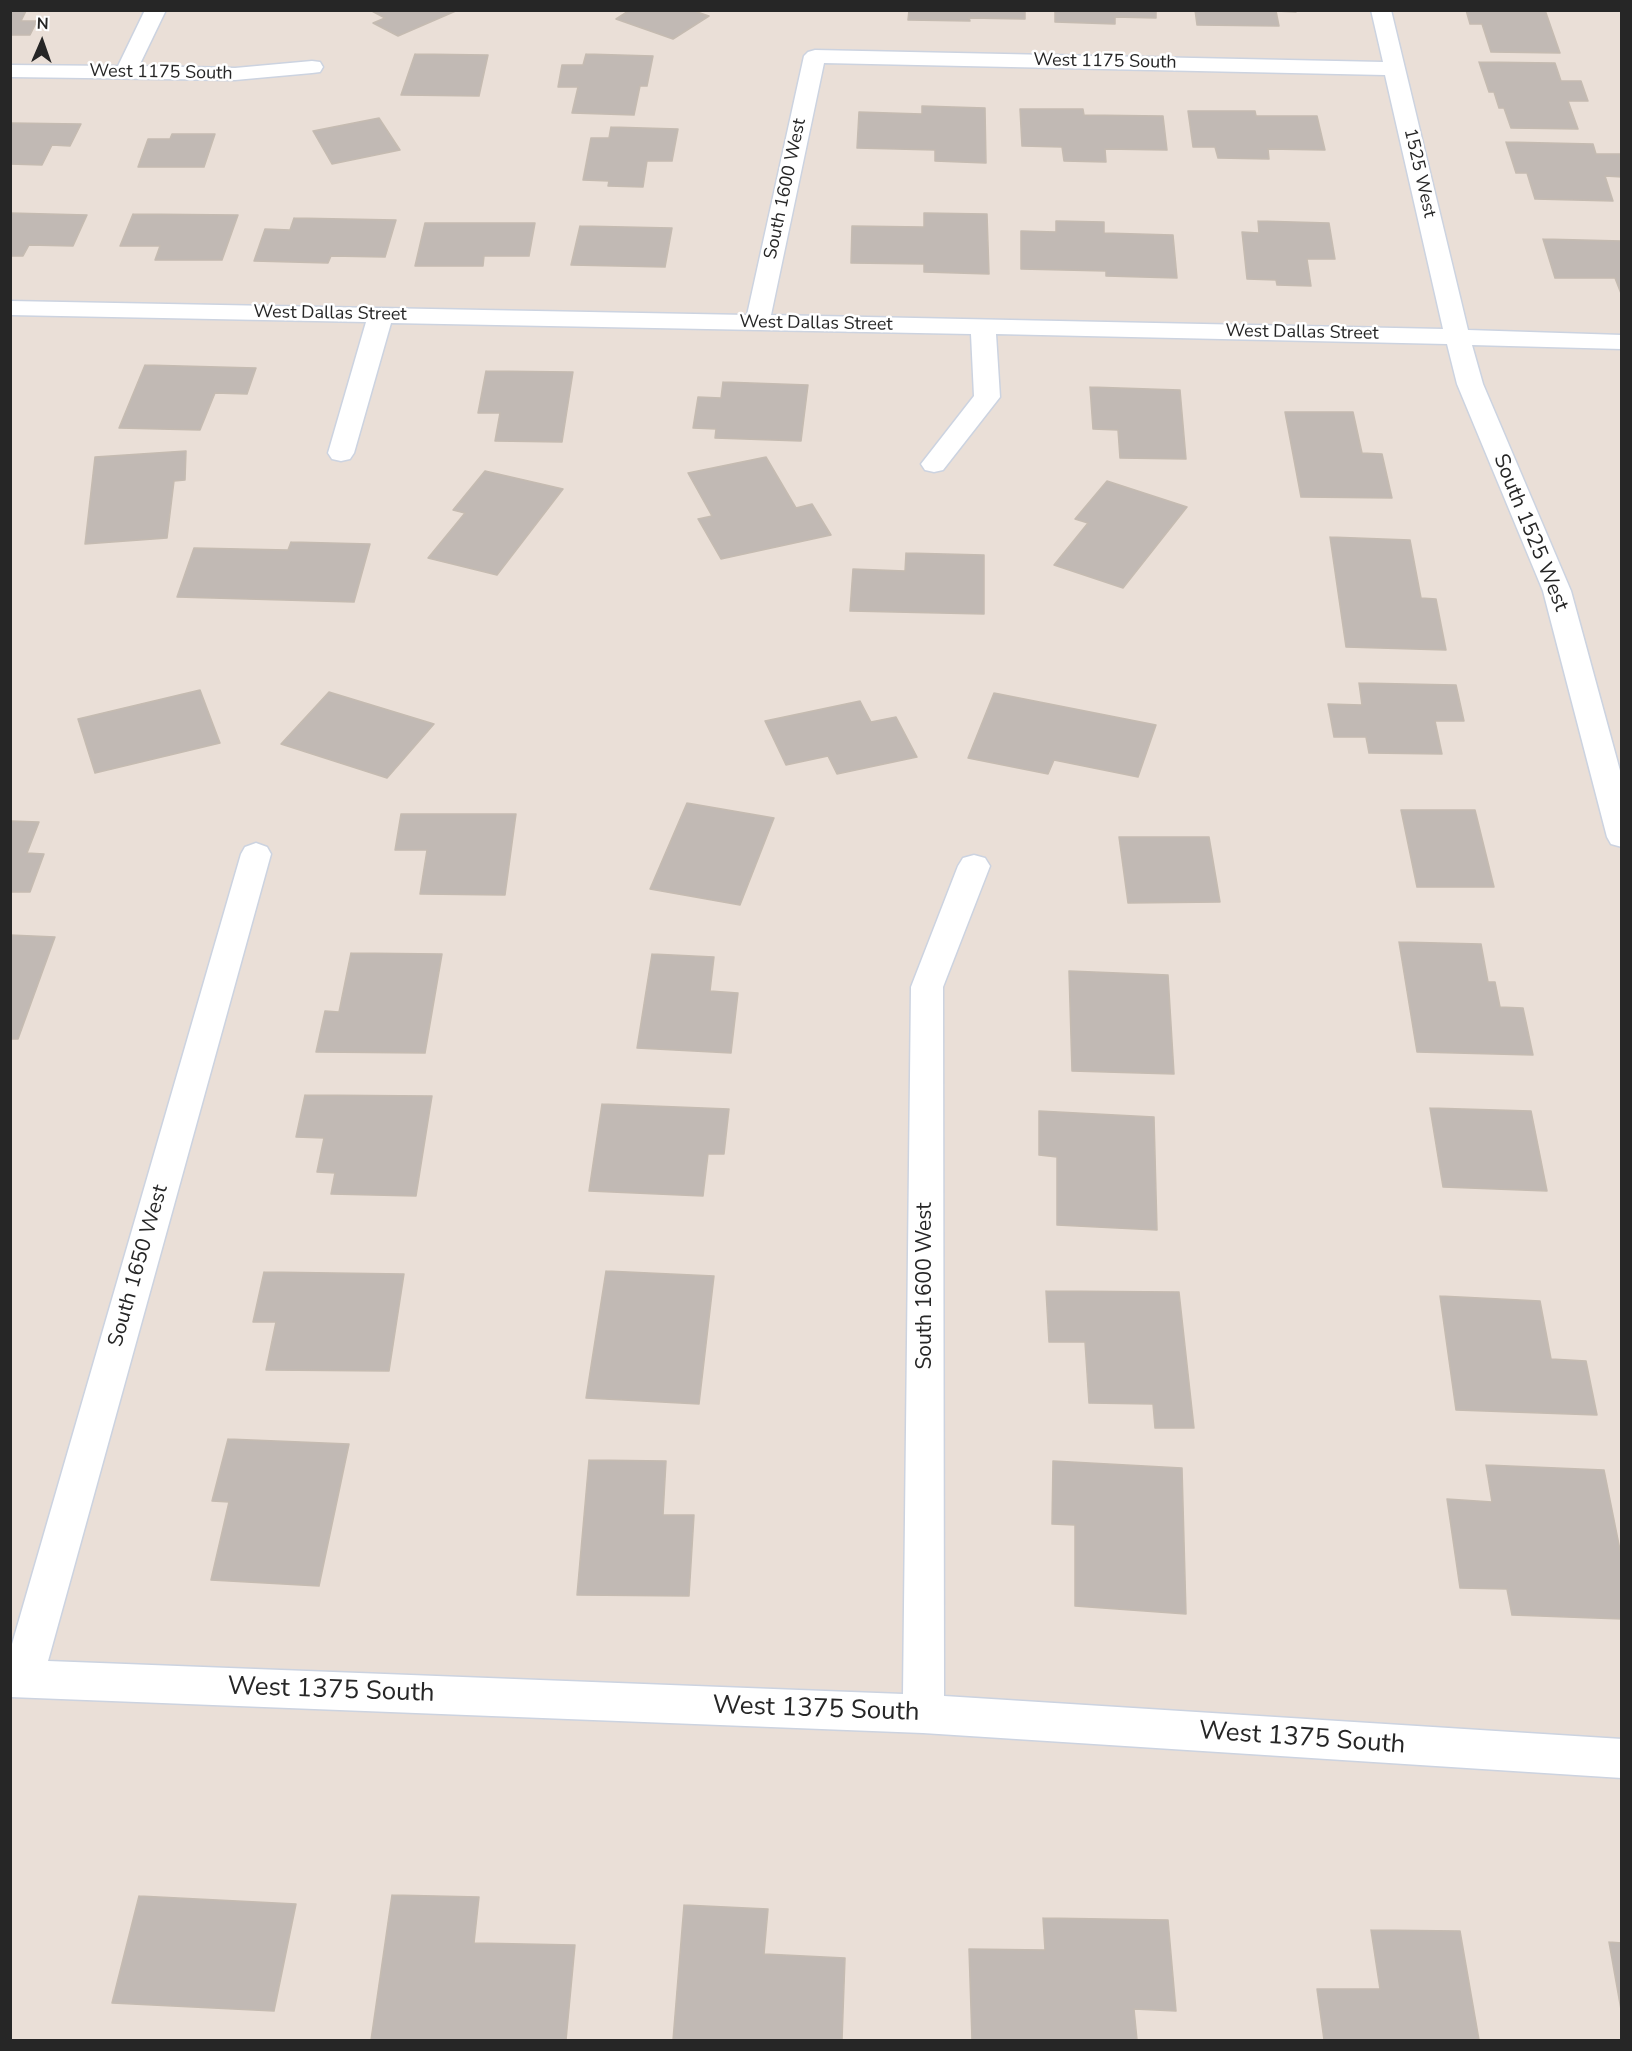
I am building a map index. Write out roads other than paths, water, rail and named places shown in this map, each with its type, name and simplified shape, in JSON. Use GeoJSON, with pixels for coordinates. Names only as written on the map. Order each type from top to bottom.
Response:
{"type":"FeatureCollection","features":[{"type":"Feature","properties":{"kind":"street"},"geometry":{"type":"LineString","coordinates":[[125,73],[156,10]]}},
{"type":"Feature","properties":{"kind":"street","name":"1525 West"},"geometry":{"type":"LineString","coordinates":[[1382,10],[1457,336]]}},
{"type":"Feature","properties":{"kind":"street","name":"West 1175 South"},"geometry":{"type":"LineString","coordinates":[[815,56],[1395,69]]}},
{"type":"Feature","properties":{"kind":"street","name":"South 1600 West"},"geometry":{"type":"LineString","coordinates":[[757,323],[815,56]]}},
{"type":"Feature","properties":{"kind":"street","name":"West 1175 South"},"geometry":{"type":"LineString","coordinates":[[10,71],[235,74],[312,67]]}},
{"type":"Feature","properties":{"kind":"street","name":"West Dallas Street"},"geometry":{"type":"LineString","coordinates":[[10,308],[1457,336],[1622,342]]}},
{"type":"Feature","properties":{"kind":"street"},"geometry":{"type":"LineString","coordinates":[[341,453],[381,314]]}},
{"type":"Feature","properties":{"kind":"street"},"geometry":{"type":"LineString","coordinates":[[934,464],[987,397],[983,327]]}},
{"type":"Feature","properties":{"kind":"street","name":"South 1525 West"},"geometry":{"type":"LineString","coordinates":[[1457,336],[1470,384],[1557,591],[1622,837]]}},
{"type":"Feature","properties":{"kind":"street","name":"South 1650 West"},"geometry":{"type":"LineString","coordinates":[[17,1679],[256,854]]}},
{"type":"Feature","properties":{"kind":"street","name":"South 1600 West"},"geometry":{"type":"LineString","coordinates":[[923,1714],[927,987],[974,866]]}},
{"type":"Feature","properties":{"kind":"street","name":"West 1375 South"},"geometry":{"type":"LineString","coordinates":[[17,1679],[923,1714],[1622,1759]]}}]}
